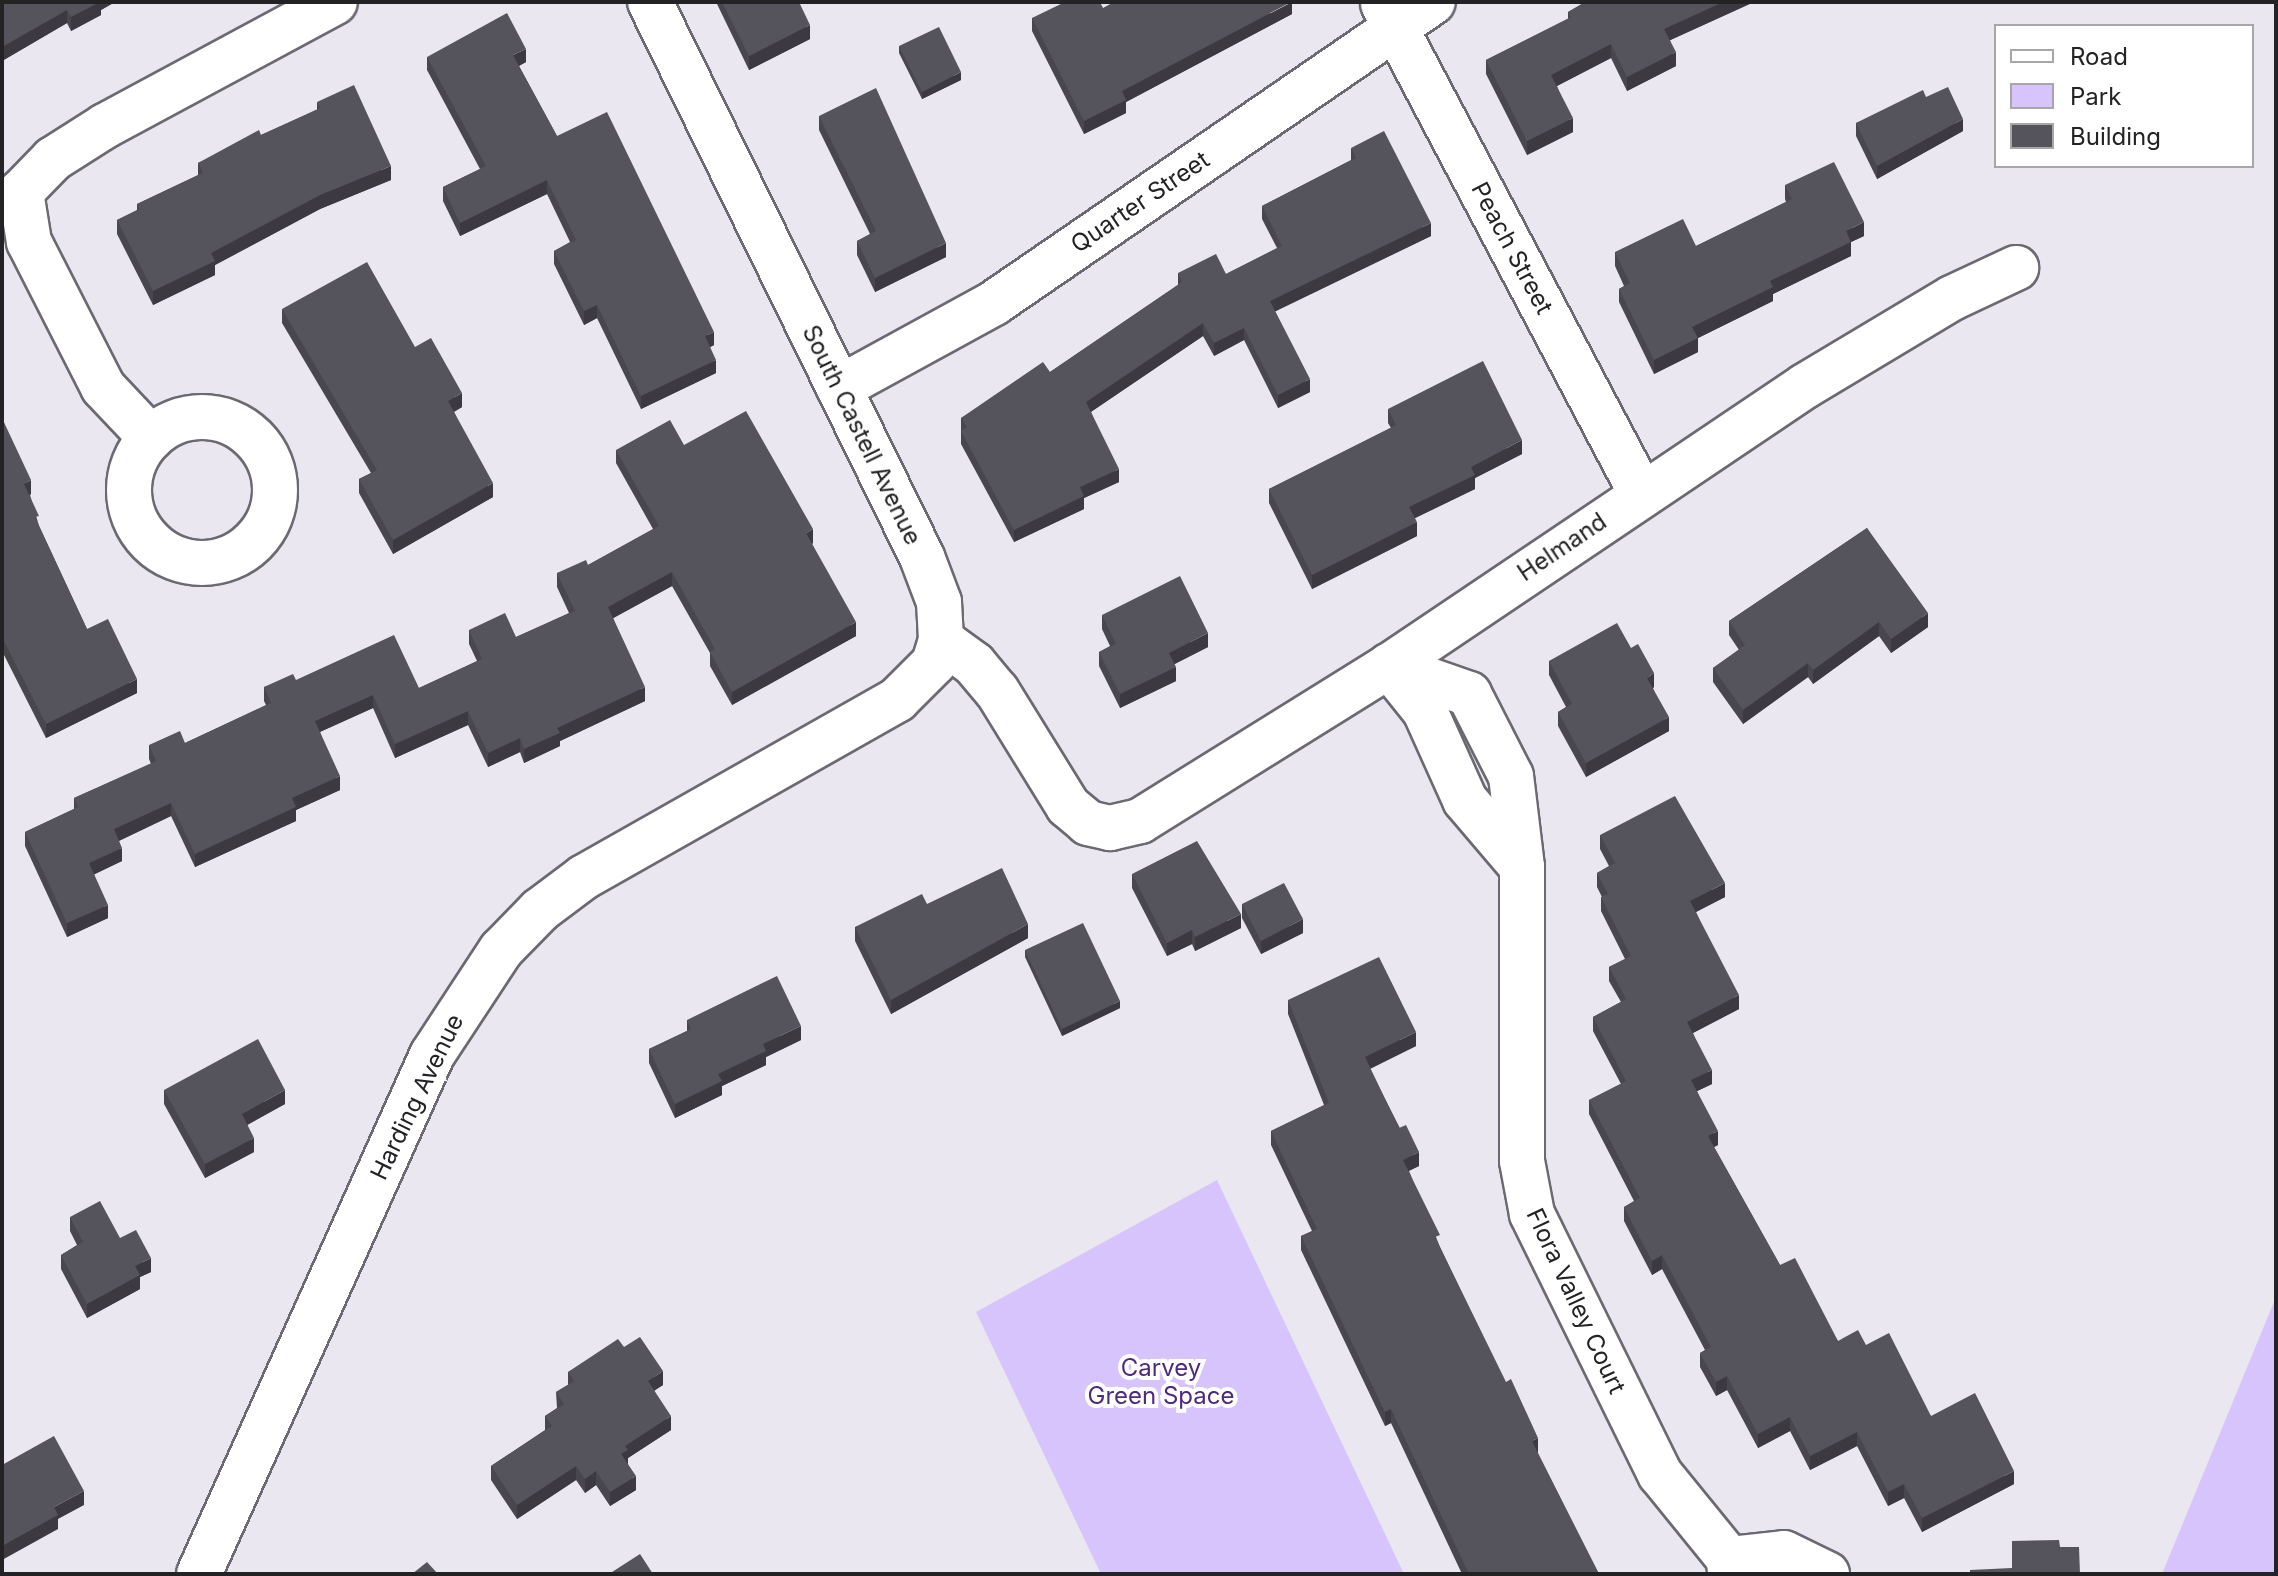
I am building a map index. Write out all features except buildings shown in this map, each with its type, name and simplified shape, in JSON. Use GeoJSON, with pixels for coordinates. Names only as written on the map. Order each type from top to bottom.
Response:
{"type":"FeatureCollection","features":[{"type":"Feature","properties":{"kind":"street"},"geometry":{"type":"LineString","coordinates":[[151,438],[103,387],[29,242],[21,192],[53,159],[105,126],[335,2]]}},
{"type":"Feature","properties":{"kind":"street","name":"South Castell Avenue"},"geometry":{"type":"LineString","coordinates":[[650,2],[922,557],[939,602],[941,640]]}},
{"type":"Feature","properties":{"kind":"street","name":"Quarter Street"},"geometry":{"type":"LineString","coordinates":[[839,388],[983,310],[1389,15],[1433,2]]}},
{"type":"Feature","properties":{"kind":"street","name":"Peach Street"},"geometry":{"type":"LineString","coordinates":[[1389,15],[1641,493]]}},
{"type":"Feature","properties":{"kind":"street","name":"Helmand"},"geometry":{"type":"LineString","coordinates":[[941,640],[974,664],[997,691],[1068,806],[1088,823],[1110,828],[1140,821],[1173,805],[1389,666],[1641,493],[1938,306],[2016,268]]}},
{"type":"Feature","properties":{"kind":"street","name":"Harding Avenue"},"geometry":{"type":"LineString","coordinates":[[199,1574],[432,1055],[501,950],[540,910],[584,877],[897,700],[934,663],[941,640]]}},
{"type":"Feature","properties":{"kind":"street","name":"Flora Valley Court"},"geometry":{"type":"LineString","coordinates":[[1389,666],[1425,711],[1465,800],[1522,867],[1522,1161],[1532,1214],[1660,1474],[1729,1566],[1784,1553],[1827,1574]]}},
{"type":"Feature","properties":{"kind":"green space","name":"Carvey Green Space"},"geometry":{"type":"Polygon","coordinates":[[[1217,1180],[1404,1574],[1101,1574],[976,1312],[1217,1180]]]}},
{"type":"Feature","properties":{"kind":"green space"},"geometry":{"type":"Polygon","coordinates":[[[2276,1297],[2276,1574],[2162,1574],[2276,1297]]]}}]}
